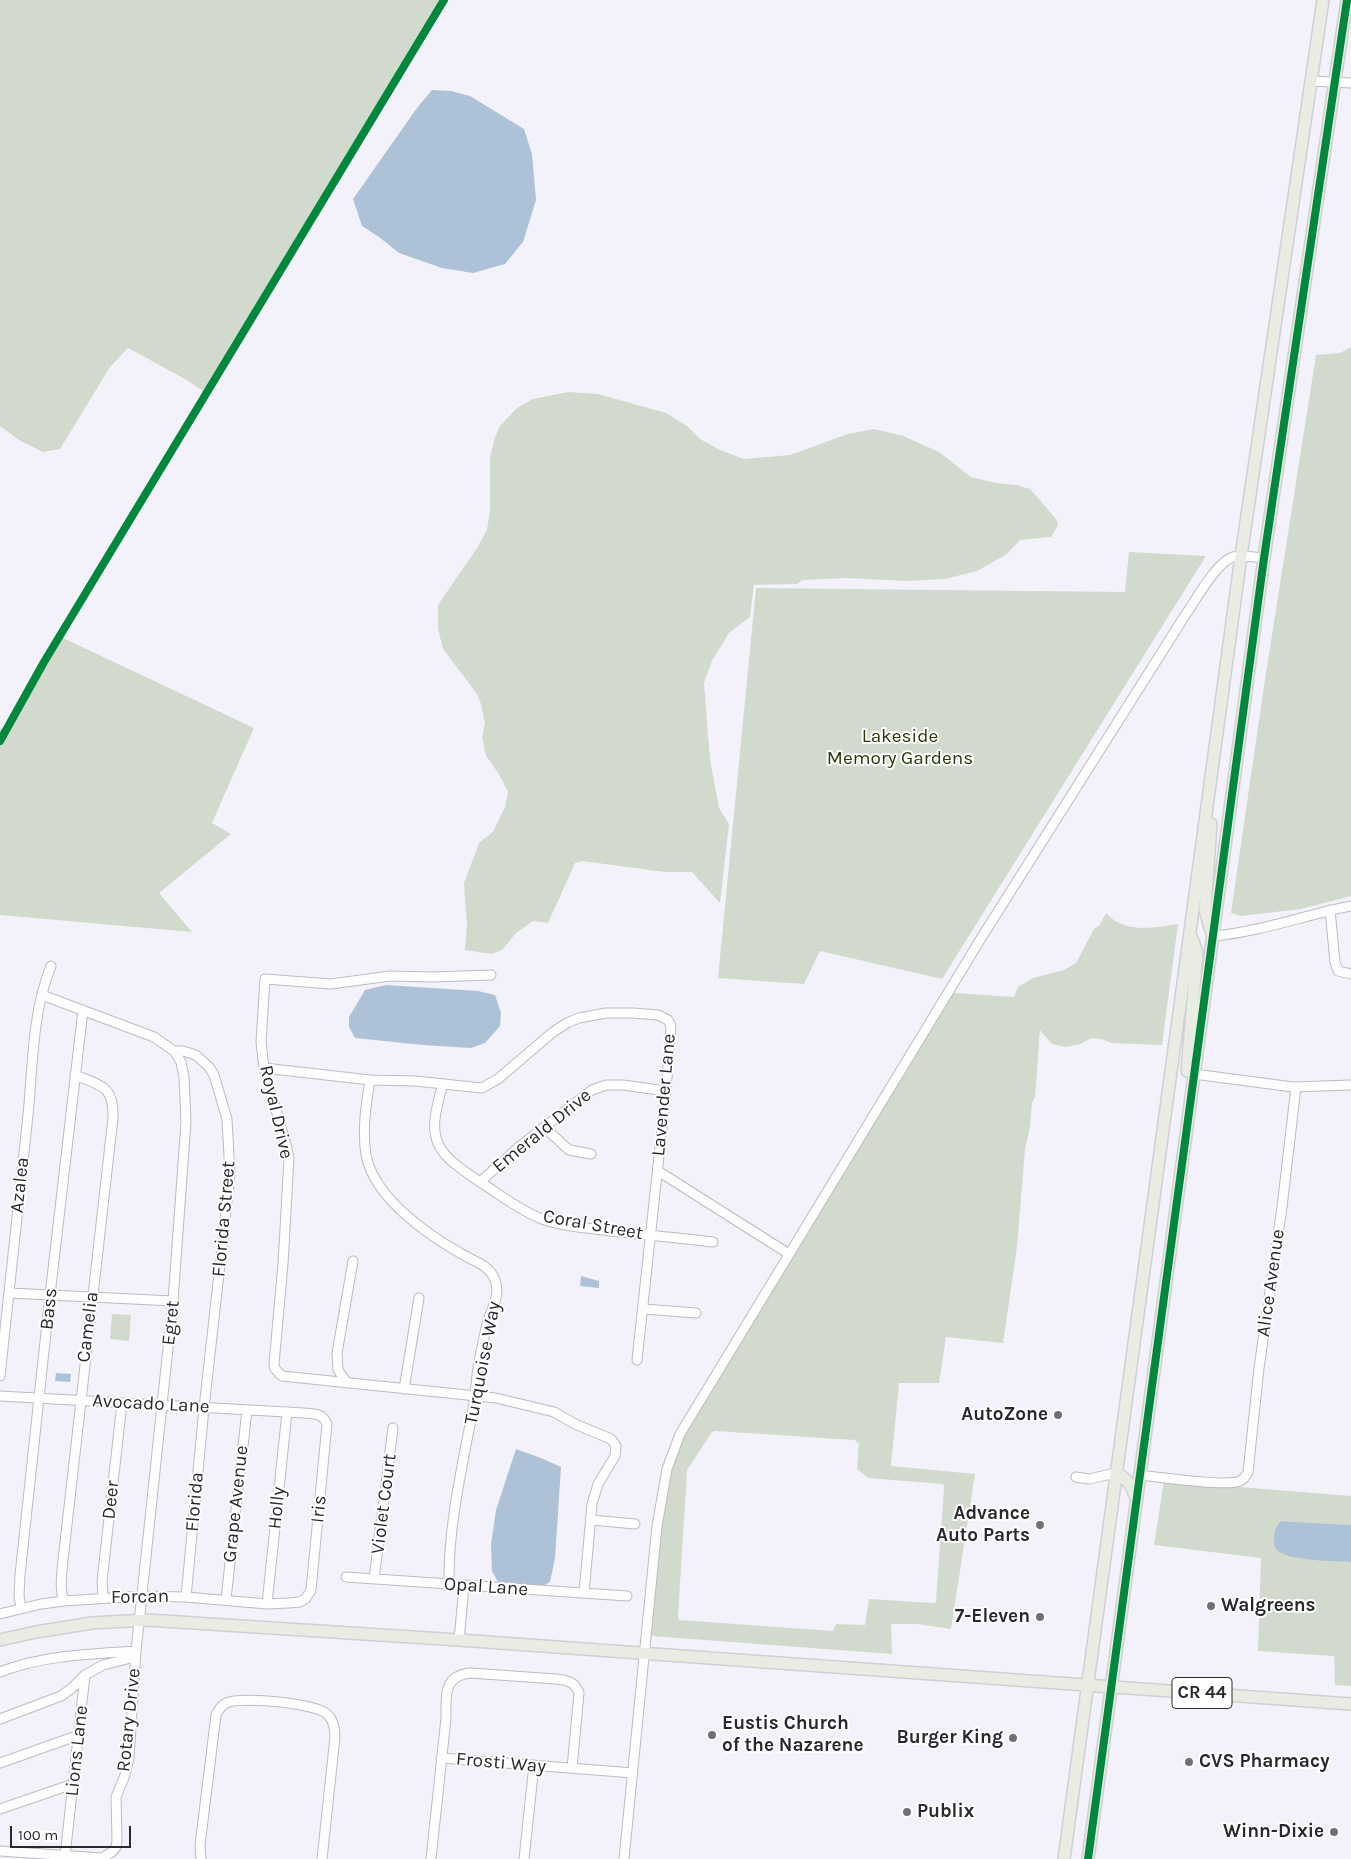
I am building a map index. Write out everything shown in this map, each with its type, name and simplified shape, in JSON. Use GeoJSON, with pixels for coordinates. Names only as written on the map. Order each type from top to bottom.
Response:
{"type":"FeatureCollection","features":[{"type":"Feature","properties":{"kind":"main road"},"geometry":{"type":"LineString","coordinates":[[1064,1859],[1241,556],[1323,0]]}},
{"type":"Feature","properties":{"kind":"main road"},"geometry":{"type":"LineString","coordinates":[[1088,1859],[1264,558],[1347,0]]}},
{"type":"Feature","properties":{"kind":"main road"},"geometry":{"type":"LineString","coordinates":[[1208,794],[1213,807],[1205,910],[1213,936]]}},
{"type":"Feature","properties":{"kind":"main road"},"geometry":{"type":"LineString","coordinates":[[1186,1132],[1183,1114],[1197,952],[1190,933]]}},
{"type":"Feature","properties":{"kind":"main road"},"geometry":{"type":"LineString","coordinates":[[1116,1473],[1125,1477],[1130,1483],[1137,1499]]}},
{"type":"Feature","properties":{"kind":"main road","name":"CR 44"},"geometry":{"type":"LineString","coordinates":[[0,1640],[92,1623],[139,1620],[459,1640],[1351,1704]]}},
{"type":"Feature","properties":{"kind":"street"},"geometry":{"type":"LineString","coordinates":[[1311,81],[1351,83]]}},
{"type":"Feature","properties":{"kind":"street"},"geometry":{"type":"LineString","coordinates":[[624,1859],[657,1526],[664,1484],[674,1448],[697,1404],[980,940],[1172,637],[1219,567],[1227,559],[1241,556],[1264,558]]}},
{"type":"Feature","properties":{"kind":"street"},"geometry":{"type":"LineString","coordinates":[[1213,936],[1234,934],[1351,906]]}},
{"type":"Feature","properties":{"kind":"street"},"geometry":{"type":"LineString","coordinates":[[1330,910],[1335,962],[1338,971],[1351,974]]}},
{"type":"Feature","properties":{"kind":"street","name":"Azalea"},"geometry":{"type":"LineString","coordinates":[[0,1376],[34,1042],[42,995],[52,966]]}},
{"type":"Feature","properties":{"kind":"street","name":"Royal Drive"},"geometry":{"type":"LineString","coordinates":[[491,975],[390,976],[331,984],[264,979],[261,1042],[264,1068],[289,1158],[283,1264],[274,1364],[275,1369],[282,1376],[404,1389],[475,1394],[546,1409],[611,1440],[616,1446],[615,1456],[595,1492],[591,1520]]}},
{"type":"Feature","properties":{"kind":"street","name":"Florida Street"},"geometry":{"type":"LineString","coordinates":[[42,995],[154,1037],[174,1051],[183,1051],[196,1055],[209,1067],[214,1076],[228,1132],[230,1176],[204,1408]]}},
{"type":"Feature","properties":{"kind":"street","name":"Bass"},"geometry":{"type":"LineString","coordinates":[[21,1608],[19,1596],[20,1576],[50,1296],[84,1010]]}},
{"type":"Feature","properties":{"kind":"street","name":"Lavender Lane"},"geometry":{"type":"LineString","coordinates":[[264,1068],[370,1080],[415,1081],[476,1088],[487,1086],[504,1074],[547,1036],[567,1023],[596,1014],[633,1013],[664,1016],[671,1024],[666,1091],[637,1360]]}},
{"type":"Feature","properties":{"kind":"street","name":"Egret"},"geometry":{"type":"LineString","coordinates":[[142,1596],[173,1302],[186,1122],[184,1077],[181,1062],[174,1051]]}},
{"type":"Feature","properties":{"kind":"street"},"geometry":{"type":"LineString","coordinates":[[1194,1074],[1296,1087],[1351,1085]]}},
{"type":"Feature","properties":{"kind":"street","name":"Camelia"},"geometry":{"type":"LineString","coordinates":[[64,1600],[61,1586],[80,1400],[113,1118],[112,1097],[103,1087],[75,1075]]}},
{"type":"Feature","properties":{"kind":"street","name":"Turquoise Way"},"geometry":{"type":"LineString","coordinates":[[370,1080],[364,1126],[365,1147],[369,1167],[375,1179],[389,1199],[408,1217],[455,1250],[487,1268],[495,1280],[497,1295],[485,1332],[451,1538],[449,1585]]}},
{"type":"Feature","properties":{"kind":"street","name":"Coral Street"},"geometry":{"type":"LineString","coordinates":[[443,1084],[435,1114],[438,1147],[462,1170],[523,1209],[541,1218],[582,1227],[713,1242]]}},
{"type":"Feature","properties":{"kind":"street","name":"Emerald Drive"},"geometry":{"type":"LineString","coordinates":[[480,1182],[544,1127],[598,1087],[623,1085],[666,1091]]}},
{"type":"Feature","properties":{"kind":"street","name":"Alice Avenue"},"geometry":{"type":"LineString","coordinates":[[1140,1475],[1234,1483],[1245,1478],[1248,1472],[1258,1368],[1282,1207],[1296,1087]]}},
{"type":"Feature","properties":{"kind":"street"},"geometry":{"type":"LineString","coordinates":[[544,1127],[569,1150],[591,1154]]}},
{"type":"Feature","properties":{"kind":"street"},"geometry":{"type":"LineString","coordinates":[[658,1171],[789,1254]]}},
{"type":"Feature","properties":{"kind":"street"},"geometry":{"type":"LineString","coordinates":[[347,1383],[338,1370],[336,1352],[353,1261]]}},
{"type":"Feature","properties":{"kind":"street"},"geometry":{"type":"LineString","coordinates":[[9,1293],[173,1302]]}},
{"type":"Feature","properties":{"kind":"street"},"geometry":{"type":"LineString","coordinates":[[404,1389],[419,1298]]}},
{"type":"Feature","properties":{"kind":"street"},"geometry":{"type":"LineString","coordinates":[[644,1308],[696,1313]]}},
{"type":"Feature","properties":{"kind":"street","name":"Avocado Lane"},"geometry":{"type":"LineString","coordinates":[[0,1396],[302,1413]]}},
{"type":"Feature","properties":{"kind":"street","name":"Deer"},"geometry":{"type":"LineString","coordinates":[[103,1597],[102,1581],[122,1403]]}},
{"type":"Feature","properties":{"kind":"street","name":"Florida"},"geometry":{"type":"LineString","coordinates":[[186,1597],[204,1408]]}},
{"type":"Feature","properties":{"kind":"street","name":"Grape Avenue"},"geometry":{"type":"LineString","coordinates":[[226,1599],[247,1410]]}},
{"type":"Feature","properties":{"kind":"street","name":"Holly"},"geometry":{"type":"LineString","coordinates":[[267,1604],[287,1412]]}},
{"type":"Feature","properties":{"kind":"street","name":"Iris"},"geometry":{"type":"LineString","coordinates":[[281,1604],[300,1602],[306,1598],[311,1590],[327,1424],[326,1419],[320,1415],[302,1413]]}},
{"type":"Feature","properties":{"kind":"street","name":"Violet Court"},"geometry":{"type":"LineString","coordinates":[[374,1579],[393,1428]]}},
{"type":"Feature","properties":{"kind":"street"},"geometry":{"type":"LineString","coordinates":[[1076,1476],[1098,1478],[1116,1473]]}},
{"type":"Feature","properties":{"kind":"street"},"geometry":{"type":"LineString","coordinates":[[584,1594],[591,1520],[636,1524]]}},
{"type":"Feature","properties":{"kind":"street","name":"Opal Lane"},"geometry":{"type":"LineString","coordinates":[[346,1577],[627,1596]]}},
{"type":"Feature","properties":{"kind":"street"},"geometry":{"type":"LineString","coordinates":[[459,1640],[464,1586]]}},
{"type":"Feature","properties":{"kind":"street","name":"Rotary Drive"},"geometry":{"type":"LineString","coordinates":[[0,1851],[102,1858],[116,1847],[116,1797],[125,1775],[129,1758],[142,1596]]}},
{"type":"Feature","properties":{"kind":"street","name":"Forcan"},"geometry":{"type":"LineString","coordinates":[[0,1614],[64,1600],[103,1597],[186,1597],[281,1604]]}},
{"type":"Feature","properties":{"kind":"street"},"geometry":{"type":"LineString","coordinates":[[0,1672],[60,1656],[136,1654]]}},
{"type":"Feature","properties":{"kind":"street"},"geometry":{"type":"LineString","coordinates":[[0,1719],[61,1696],[85,1675],[103,1665],[136,1654]]}},
{"type":"Feature","properties":{"kind":"street"},"geometry":{"type":"LineString","coordinates":[[441,1758],[446,1718],[446,1696],[451,1681],[456,1676],[470,1673],[556,1679],[571,1682],[579,1693],[572,1768]]}},
{"type":"Feature","properties":{"kind":"street","name":"Lions Lane"},"geometry":{"type":"LineString","coordinates":[[66,1856],[85,1675]]}},
{"type":"Feature","properties":{"kind":"street"},"geometry":{"type":"LineString","coordinates":[[201,1859],[200,1845],[216,1715],[224,1704],[237,1700],[316,1707],[333,1721],[335,1736],[322,1859]]}},
{"type":"Feature","properties":{"kind":"street"},"geometry":{"type":"LineString","coordinates":[[0,1763],[78,1735]]}},
{"type":"Feature","properties":{"kind":"street","name":"Frosti Way"},"geometry":{"type":"LineString","coordinates":[[431,1859],[441,1758],[633,1772]]}},
{"type":"Feature","properties":{"kind":"street"},"geometry":{"type":"LineString","coordinates":[[524,1859],[534,1765]]}},
{"type":"Feature","properties":{"kind":"street"},"geometry":{"type":"LineString","coordinates":[[0,1809],[73,1784]]}},
{"type":"Feature","properties":{"kind":"green space"},"geometry":{"type":"Polygon","coordinates":[[[0,0],[446,0],[209,395],[185,379],[128,348],[110,367],[60,449],[43,452],[19,440],[0,426],[0,0]]]}},
{"type":"Feature","properties":{"kind":"green space"},"geometry":{"type":"Polygon","coordinates":[[[1351,347],[1351,896],[1301,909],[1241,916],[1231,913],[1264,686],[1316,355],[1340,353],[1351,347]]]}},
{"type":"Feature","properties":{"kind":"green space"},"geometry":{"type":"Polygon","coordinates":[[[568,392],[598,394],[666,413],[687,426],[700,439],[720,450],[744,459],[790,455],[848,434],[874,429],[903,436],[939,452],[971,477],[1030,489],[1057,520],[1058,525],[1051,537],[1020,540],[1007,554],[977,571],[945,579],[907,581],[846,578],[803,580],[797,584],[754,585],[750,617],[729,633],[712,661],[704,683],[710,760],[719,808],[729,824],[720,903],[692,872],[665,872],[582,861],[575,863],[548,923],[533,921],[516,933],[502,950],[491,954],[465,950],[467,924],[464,883],[479,843],[493,832],[505,807],[508,792],[499,774],[486,756],[482,737],[485,723],[477,694],[443,649],[438,629],[438,605],[487,530],[490,511],[490,458],[500,426],[517,408],[533,399],[568,392]]]}},
{"type":"Feature","properties":{"kind":"green space","name":"Lakeside Memory Gardens"},"geometry":{"type":"Polygon","coordinates":[[[1129,552],[1206,556],[942,979],[820,951],[804,984],[718,978],[756,588],[1125,592],[1129,552]]]}},
{"type":"Feature","properties":{"kind":"green space"},"geometry":{"type":"Polygon","coordinates":[[[63,638],[254,728],[212,823],[231,834],[159,893],[192,932],[0,915],[0,729],[5,727],[63,638]]]}},
{"type":"Feature","properties":{"kind":"green space"},"geometry":{"type":"Polygon","coordinates":[[[1106,913],[1114,920],[1131,927],[1149,928],[1178,924],[1162,1045],[1112,1043],[1092,1038],[1080,1044],[1066,1047],[1052,1044],[1040,1030],[1035,1097],[1032,1103],[1030,1127],[1025,1149],[1017,1247],[1003,1343],[946,1337],[939,1383],[899,1383],[891,1466],[975,1474],[951,1629],[917,1624],[891,1624],[892,1654],[651,1636],[659,1534],[663,1509],[675,1460],[684,1437],[953,993],[1014,997],[1018,987],[1033,978],[1064,970],[1076,963],[1094,929],[1099,926],[1106,913]],[[712,1432],[687,1470],[679,1620],[833,1631],[836,1624],[865,1625],[869,1599],[936,1602],[943,1484],[868,1478],[857,1469],[859,1444],[855,1440],[712,1432]]]}},
{"type":"Feature","properties":{"kind":"green space"},"geometry":{"type":"Polygon","coordinates":[[[112,1314],[131,1315],[129,1341],[110,1339],[112,1314]]]}},
{"type":"Feature","properties":{"kind":"green space"},"geometry":{"type":"Polygon","coordinates":[[[1164,1481],[1351,1496],[1351,1525],[1281,1521],[1299,1558],[1351,1562],[1351,1686],[1335,1685],[1334,1656],[1258,1651],[1261,1558],[1154,1545],[1164,1481]]]}},
{"type":"Feature","properties":{"kind":"water"},"geometry":{"type":"Polygon","coordinates":[[[432,90],[451,91],[470,96],[524,129],[532,154],[536,200],[523,242],[505,264],[473,273],[442,268],[399,253],[362,226],[353,199],[417,108],[432,90]]]}},
{"type":"Feature","properties":{"kind":"water"},"geometry":{"type":"Polygon","coordinates":[[[386,985],[478,991],[495,995],[501,1013],[500,1026],[485,1043],[471,1048],[355,1038],[349,1027],[349,1017],[365,990],[386,985]]]}},
{"type":"Feature","properties":{"kind":"water"},"geometry":{"type":"Polygon","coordinates":[[[581,1276],[599,1281],[599,1288],[580,1286],[581,1276]]]}},
{"type":"Feature","properties":{"kind":"water"},"geometry":{"type":"Polygon","coordinates":[[[56,1373],[71,1374],[70,1382],[55,1381],[56,1373]]]}},
{"type":"Feature","properties":{"kind":"water"},"geometry":{"type":"Polygon","coordinates":[[[516,1449],[561,1467],[555,1558],[550,1582],[539,1588],[516,1583],[498,1582],[492,1571],[491,1544],[496,1510],[516,1449]]]}},
{"type":"Feature","properties":{"kind":"water"},"geometry":{"type":"Polygon","coordinates":[[[1281,1521],[1351,1525],[1351,1562],[1312,1560],[1282,1554],[1276,1549],[1274,1542],[1275,1531],[1281,1521]]]}},
{"type":"Feature","properties":{"kind":"cycle path"},"geometry":{"type":"LineString","coordinates":[[0,741],[44,662],[444,0]]}},
{"type":"Feature","properties":{"kind":"cycle path"},"geometry":{"type":"LineString","coordinates":[[1088,1859],[1264,558],[1347,0]]}},
{"type":"Feature","properties":{"kind":"place","name":"AutoZone"},"geometry":{"type":"Point","coordinates":[1058,1415]}},
{"type":"Feature","properties":{"kind":"place","name":"Advance Auto Parts"},"geometry":{"type":"Point","coordinates":[1040,1525]}},
{"type":"Feature","properties":{"kind":"place","name":"Walgreens"},"geometry":{"type":"Point","coordinates":[1211,1606]}},
{"type":"Feature","properties":{"kind":"place","name":"7-Eleven"},"geometry":{"type":"Point","coordinates":[1040,1617]}},
{"type":"Feature","properties":{"kind":"place","name":"Eustis Church of the Nazarene"},"geometry":{"type":"Point","coordinates":[712,1735]}},
{"type":"Feature","properties":{"kind":"place","name":"Burger King"},"geometry":{"type":"Point","coordinates":[1013,1738]}},
{"type":"Feature","properties":{"kind":"place","name":"CVS Pharmacy"},"geometry":{"type":"Point","coordinates":[1189,1762]}},
{"type":"Feature","properties":{"kind":"place","name":"Publix"},"geometry":{"type":"Point","coordinates":[907,1812]}},
{"type":"Feature","properties":{"kind":"place","name":"Winn-Dixie"},"geometry":{"type":"Point","coordinates":[1334,1832]}}]}
